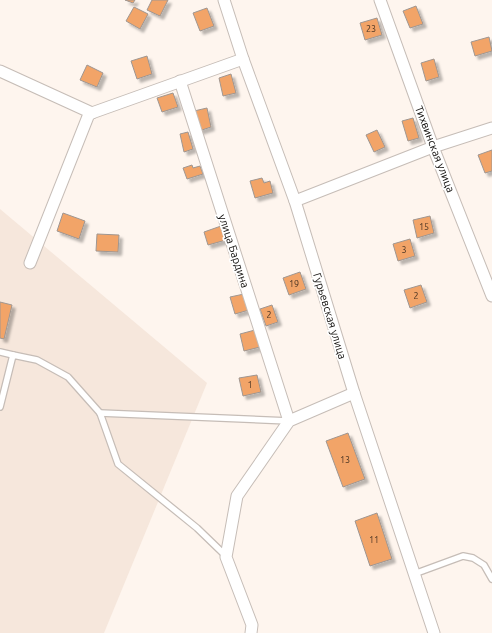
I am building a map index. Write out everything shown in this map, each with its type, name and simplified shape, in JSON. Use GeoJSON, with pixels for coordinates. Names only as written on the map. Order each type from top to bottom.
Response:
{"type":"FeatureCollection","features":[{"type":"Feature","properties":{"kind":"street","name":"Гурьевская улица"},"geometry":{"type":"LineString","coordinates":[[224,0],[243,59],[295,201],[354,393],[434,633]]}},
{"type":"Feature","properties":{"kind":"street","name":"Тихвинская улица"},"geometry":{"type":"LineString","coordinates":[[380,0],[433,147],[492,296]]}},
{"type":"Feature","properties":{"kind":"street"},"geometry":{"type":"LineString","coordinates":[[30,263],[89,114],[243,59]]}},
{"type":"Feature","properties":{"kind":"street"},"geometry":{"type":"LineString","coordinates":[[0,71],[92,113]]}},
{"type":"Feature","properties":{"kind":"street","name":"улица Бардина"},"geometry":{"type":"LineString","coordinates":[[180,82],[289,421]]}},
{"type":"Feature","properties":{"kind":"street"},"geometry":{"type":"LineString","coordinates":[[295,201],[433,147],[492,128]]}},
{"type":"Feature","properties":{"kind":"street"},"geometry":{"type":"LineString","coordinates":[[251,633],[252,625],[226,557],[237,496],[289,421],[354,393]]}},
{"type":"Feature","properties":{"kind":"lane"},"geometry":{"type":"LineString","coordinates":[[0,352],[37,360],[68,377],[100,413],[118,464],[197,528],[226,557]]}},
{"type":"Feature","properties":{"kind":"lane"},"geometry":{"type":"LineString","coordinates":[[0,407],[13,355]]}},
{"type":"Feature","properties":{"kind":"lane"},"geometry":{"type":"LineString","coordinates":[[100,413],[289,421]]}},
{"type":"Feature","properties":{"kind":"lane"},"geometry":{"type":"LineString","coordinates":[[414,574],[464,556],[473,558],[484,565],[492,579]]}},
{"type":"Feature","properties":{"kind":"shaded area"},"geometry":{"type":"Polygon","coordinates":[[[0,209],[207,383],[104,633],[0,633],[0,209]]]}},
{"type":"Feature","properties":{"kind":"building"},"geometry":{"type":"Polygon","coordinates":[[[125,0],[135,0],[133,3],[125,0]]]}},
{"type":"Feature","properties":{"kind":"building"},"geometry":{"type":"Polygon","coordinates":[[[152,0],[168,0],[160,16],[147,10],[152,0]]]}},
{"type":"Feature","properties":{"kind":"building"},"geometry":{"type":"Polygon","coordinates":[[[416,6],[423,24],[410,28],[403,11],[416,6]]]}},
{"type":"Feature","properties":{"kind":"building"},"geometry":{"type":"Polygon","coordinates":[[[134,7],[148,14],[140,29],[126,21],[134,7]]]}},
{"type":"Feature","properties":{"kind":"building"},"geometry":{"type":"Polygon","coordinates":[[[207,8],[214,26],[200,31],[193,13],[207,8]]]}},
{"type":"Feature","properties":{"kind":"building"},"geometry":{"type":"Polygon","coordinates":[[[377,18],[382,35],[365,40],[360,23],[377,18]]]}},
{"type":"Feature","properties":{"kind":"building"},"geometry":{"type":"Polygon","coordinates":[[[489,37],[492,51],[475,56],[471,42],[489,37]]]}},
{"type":"Feature","properties":{"kind":"building"},"geometry":{"type":"Polygon","coordinates":[[[147,56],[152,74],[137,79],[131,61],[147,56]]]}},
{"type":"Feature","properties":{"kind":"building"},"geometry":{"type":"Polygon","coordinates":[[[434,59],[439,77],[426,81],[421,63],[434,59]]]}},
{"type":"Feature","properties":{"kind":"building"},"geometry":{"type":"Polygon","coordinates":[[[87,65],[103,73],[97,87],[80,80],[87,65]]]}},
{"type":"Feature","properties":{"kind":"building"},"geometry":{"type":"Polygon","coordinates":[[[231,74],[236,93],[223,96],[219,78],[231,74]]]}},
{"type":"Feature","properties":{"kind":"building"},"geometry":{"type":"Polygon","coordinates":[[[173,93],[178,107],[162,112],[157,98],[173,93]]]}},
{"type":"Feature","properties":{"kind":"building"},"geometry":{"type":"Polygon","coordinates":[[[207,108],[211,127],[199,131],[194,111],[207,108]]]}},
{"type":"Feature","properties":{"kind":"building"},"geometry":{"type":"Polygon","coordinates":[[[413,118],[419,138],[408,141],[402,121],[413,118]]]}},
{"type":"Feature","properties":{"kind":"building"},"geometry":{"type":"Polygon","coordinates":[[[377,130],[385,147],[374,152],[366,135],[377,130]]]}},
{"type":"Feature","properties":{"kind":"building"},"geometry":{"type":"Polygon","coordinates":[[[188,132],[193,149],[184,152],[180,134],[188,132]]]}},
{"type":"Feature","properties":{"kind":"building"},"geometry":{"type":"Polygon","coordinates":[[[492,150],[492,171],[485,173],[478,155],[492,150]]]}},
{"type":"Feature","properties":{"kind":"building"},"geometry":{"type":"Polygon","coordinates":[[[192,165],[193,168],[200,166],[203,174],[187,179],[183,168],[192,165]]]}},
{"type":"Feature","properties":{"kind":"building"},"geometry":{"type":"Polygon","coordinates":[[[262,178],[264,183],[270,181],[273,193],[255,198],[250,181],[262,178]]]}},
{"type":"Feature","properties":{"kind":"building"},"geometry":{"type":"Polygon","coordinates":[[[63,213],[85,221],[79,239],[57,231],[63,213]]]}},
{"type":"Feature","properties":{"kind":"building"},"geometry":{"type":"Polygon","coordinates":[[[430,216],[434,233],[417,238],[413,220],[430,216]]]}},
{"type":"Feature","properties":{"kind":"building"},"geometry":{"type":"Polygon","coordinates":[[[221,226],[226,240],[208,245],[204,232],[221,226]]]}},
{"type":"Feature","properties":{"kind":"building"},"geometry":{"type":"Polygon","coordinates":[[[97,234],[119,235],[118,252],[96,251],[97,234]]]}},
{"type":"Feature","properties":{"kind":"building"},"geometry":{"type":"Polygon","coordinates":[[[410,239],[415,256],[398,261],[393,244],[410,239]]]}},
{"type":"Feature","properties":{"kind":"building"},"geometry":{"type":"Polygon","coordinates":[[[300,272],[306,289],[289,295],[283,278],[300,272]]]}},
{"type":"Feature","properties":{"kind":"building"},"geometry":{"type":"Polygon","coordinates":[[[421,285],[427,302],[410,308],[404,290],[421,285]]]}},
{"type":"Feature","properties":{"kind":"building"},"geometry":{"type":"Polygon","coordinates":[[[244,294],[249,310],[235,314],[230,297],[244,294]]]}},
{"type":"Feature","properties":{"kind":"building"},"geometry":{"type":"Polygon","coordinates":[[[0,302],[12,305],[4,339],[0,338],[0,302]]]}},
{"type":"Feature","properties":{"kind":"building"},"geometry":{"type":"Polygon","coordinates":[[[272,305],[278,322],[266,326],[260,309],[272,305]]]}},
{"type":"Feature","properties":{"kind":"building"},"geometry":{"type":"Polygon","coordinates":[[[255,330],[260,347],[244,351],[240,334],[255,330]]]}},
{"type":"Feature","properties":{"kind":"building"},"geometry":{"type":"Polygon","coordinates":[[[257,375],[261,392],[243,396],[239,378],[257,375]]]}},
{"type":"Feature","properties":{"kind":"building"},"geometry":{"type":"Polygon","coordinates":[[[348,433],[365,479],[343,487],[326,441],[348,433]]]}},
{"type":"Feature","properties":{"kind":"building"},"geometry":{"type":"Polygon","coordinates":[[[377,513],[392,559],[370,566],[355,521],[377,513]]]}}]}
